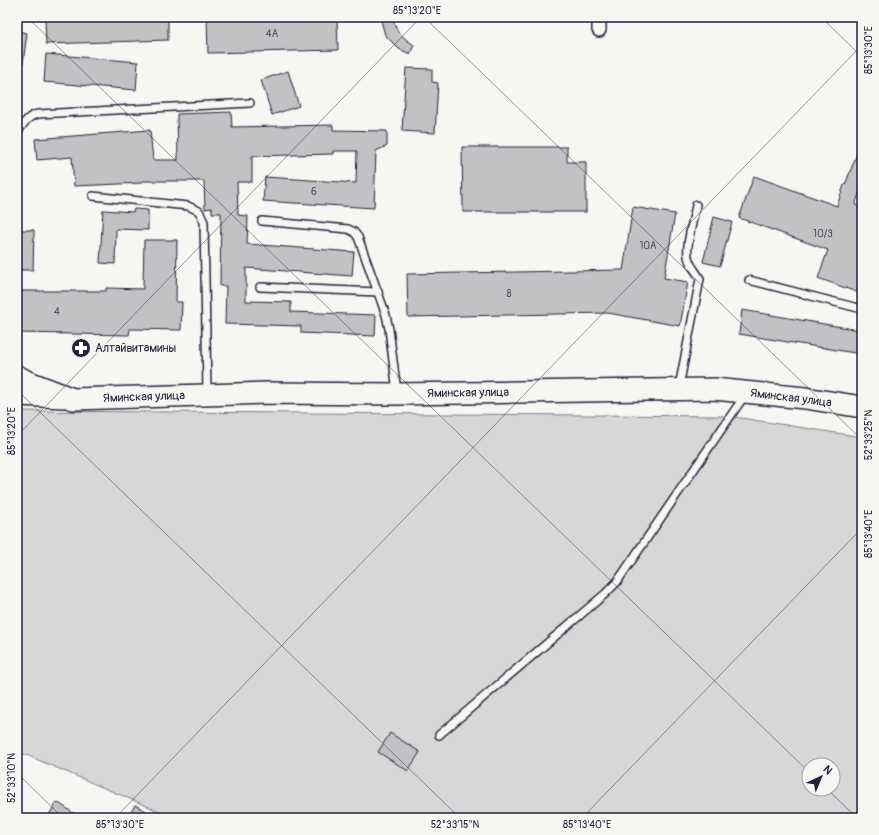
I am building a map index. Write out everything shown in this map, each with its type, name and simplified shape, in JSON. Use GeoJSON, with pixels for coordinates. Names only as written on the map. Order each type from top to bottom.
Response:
{"type":"FeatureCollection","features":[{"type":"Feature","properties":{"kind":"main road"},"geometry":{"type":"LineString","coordinates":[[17,376],[72,399]]}},
{"type":"Feature","properties":{"kind":"main road","name":"Яминская улица"},"geometry":{"type":"LineString","coordinates":[[72,399],[269,393],[397,394],[714,389],[805,398],[862,407]]}},
{"type":"Feature","properties":{"kind":"main road"},"geometry":{"type":"LineString","coordinates":[[17,396],[72,399]]}},
{"type":"Feature","properties":{"kind":"lane"},"geometry":{"type":"LineString","coordinates":[[17,133],[28,118],[38,114],[250,103]]}},
{"type":"Feature","properties":{"kind":"lane"},"geometry":{"type":"LineString","coordinates":[[93,196],[188,206],[199,211],[204,222],[206,395]]}},
{"type":"Feature","properties":{"kind":"lane"},"geometry":{"type":"LineString","coordinates":[[678,389],[700,279],[698,273],[689,261],[688,255],[688,246],[696,205]]}},
{"type":"Feature","properties":{"kind":"lane"},"geometry":{"type":"LineString","coordinates":[[262,221],[348,229],[354,232],[358,237],[378,292],[389,329],[397,394]]}},
{"type":"Feature","properties":{"kind":"lane"},"geometry":{"type":"LineString","coordinates":[[749,280],[862,309]]}},
{"type":"Feature","properties":{"kind":"lane"},"geometry":{"type":"LineString","coordinates":[[260,287],[378,292]]}},
{"type":"Feature","properties":{"kind":"lane"},"geometry":{"type":"LineString","coordinates":[[439,734],[605,594],[617,582],[747,392]]}},
{"type":"Feature","properties":{"kind":"shaded area"},"geometry":{"type":"Polygon","coordinates":[[[17,411],[728,416],[862,437],[862,818],[175,818],[17,751],[17,411]]]}},
{"type":"Feature","properties":{"kind":"building"},"geometry":{"type":"Polygon","coordinates":[[[45,17],[168,17],[168,40],[46,44],[45,17]]]}},
{"type":"Feature","properties":{"kind":"building"},"geometry":{"type":"Polygon","coordinates":[[[207,17],[337,17],[338,50],[208,53],[207,17]]]}},
{"type":"Feature","properties":{"kind":"building"},"geometry":{"type":"Polygon","coordinates":[[[380,17],[392,17],[398,32],[414,45],[410,54],[399,49],[385,35],[380,17]]]}},
{"type":"Feature","properties":{"kind":"building"},"geometry":{"type":"Polygon","coordinates":[[[17,31],[27,33],[23,63],[17,62],[17,31]]]}},
{"type":"Feature","properties":{"kind":"building"},"geometry":{"type":"Polygon","coordinates":[[[46,54],[138,62],[136,90],[44,82],[46,54]]]}},
{"type":"Feature","properties":{"kind":"building"},"geometry":{"type":"Polygon","coordinates":[[[406,68],[432,69],[432,82],[438,83],[435,133],[402,131],[406,68]]]}},
{"type":"Feature","properties":{"kind":"building"},"geometry":{"type":"Polygon","coordinates":[[[288,71],[299,106],[272,115],[261,80],[288,71]]]}},
{"type":"Feature","properties":{"kind":"building"},"geometry":{"type":"Polygon","coordinates":[[[231,112],[232,127],[333,125],[333,130],[387,131],[387,146],[376,151],[374,208],[263,201],[265,177],[356,183],[357,151],[333,151],[333,154],[252,156],[252,182],[237,182],[238,215],[248,216],[247,244],[354,252],[352,276],[246,268],[246,301],[291,302],[291,312],[376,315],[375,336],[301,333],[301,326],[225,324],[226,286],[220,286],[221,213],[212,213],[212,208],[205,209],[204,181],[142,181],[142,183],[74,186],[72,157],[37,160],[35,139],[150,130],[153,160],[178,160],[177,114],[231,112]]]}},
{"type":"Feature","properties":{"kind":"building"},"geometry":{"type":"Polygon","coordinates":[[[861,143],[862,186],[855,205],[862,207],[862,285],[859,293],[818,278],[828,250],[739,218],[754,176],[837,206],[861,143]]]}},
{"type":"Feature","properties":{"kind":"building"},"geometry":{"type":"Polygon","coordinates":[[[462,147],[567,147],[567,162],[586,162],[586,212],[463,212],[462,147]]]}},
{"type":"Feature","properties":{"kind":"building"},"geometry":{"type":"Polygon","coordinates":[[[633,207],[675,214],[664,278],[688,282],[680,326],[608,313],[408,317],[407,274],[623,270],[633,207]]]}},
{"type":"Feature","properties":{"kind":"building"},"geometry":{"type":"Polygon","coordinates":[[[134,209],[148,210],[148,230],[116,229],[115,264],[100,263],[103,210],[133,212],[134,209]]]}},
{"type":"Feature","properties":{"kind":"building"},"geometry":{"type":"Polygon","coordinates":[[[714,217],[732,222],[720,266],[703,262],[714,217]]]}},
{"type":"Feature","properties":{"kind":"building"},"geometry":{"type":"Polygon","coordinates":[[[17,230],[34,230],[33,270],[17,270],[17,230]]]}},
{"type":"Feature","properties":{"kind":"building"},"geometry":{"type":"Polygon","coordinates":[[[144,240],[177,240],[176,302],[182,302],[181,330],[130,329],[129,335],[17,333],[17,291],[106,291],[106,288],[143,289],[144,240]]]}},
{"type":"Feature","properties":{"kind":"building"},"geometry":{"type":"Polygon","coordinates":[[[742,310],[859,330],[855,353],[739,334],[742,310]]]}},
{"type":"Feature","properties":{"kind":"building"},"geometry":{"type":"Polygon","coordinates":[[[390,733],[420,752],[408,771],[378,752],[390,733]]]}},
{"type":"Feature","properties":{"kind":"building"},"geometry":{"type":"Polygon","coordinates":[[[57,802],[81,818],[47,818],[57,802]]]}},
{"type":"Feature","properties":{"kind":"building"},"geometry":{"type":"Polygon","coordinates":[[[135,805],[146,811],[142,818],[128,818],[135,805]]]}},
{"type":"Feature","properties":{"kind":"place","name":"Алтайвитамины"},"geometry":{"type":"Point","coordinates":[81,348]}}]}
